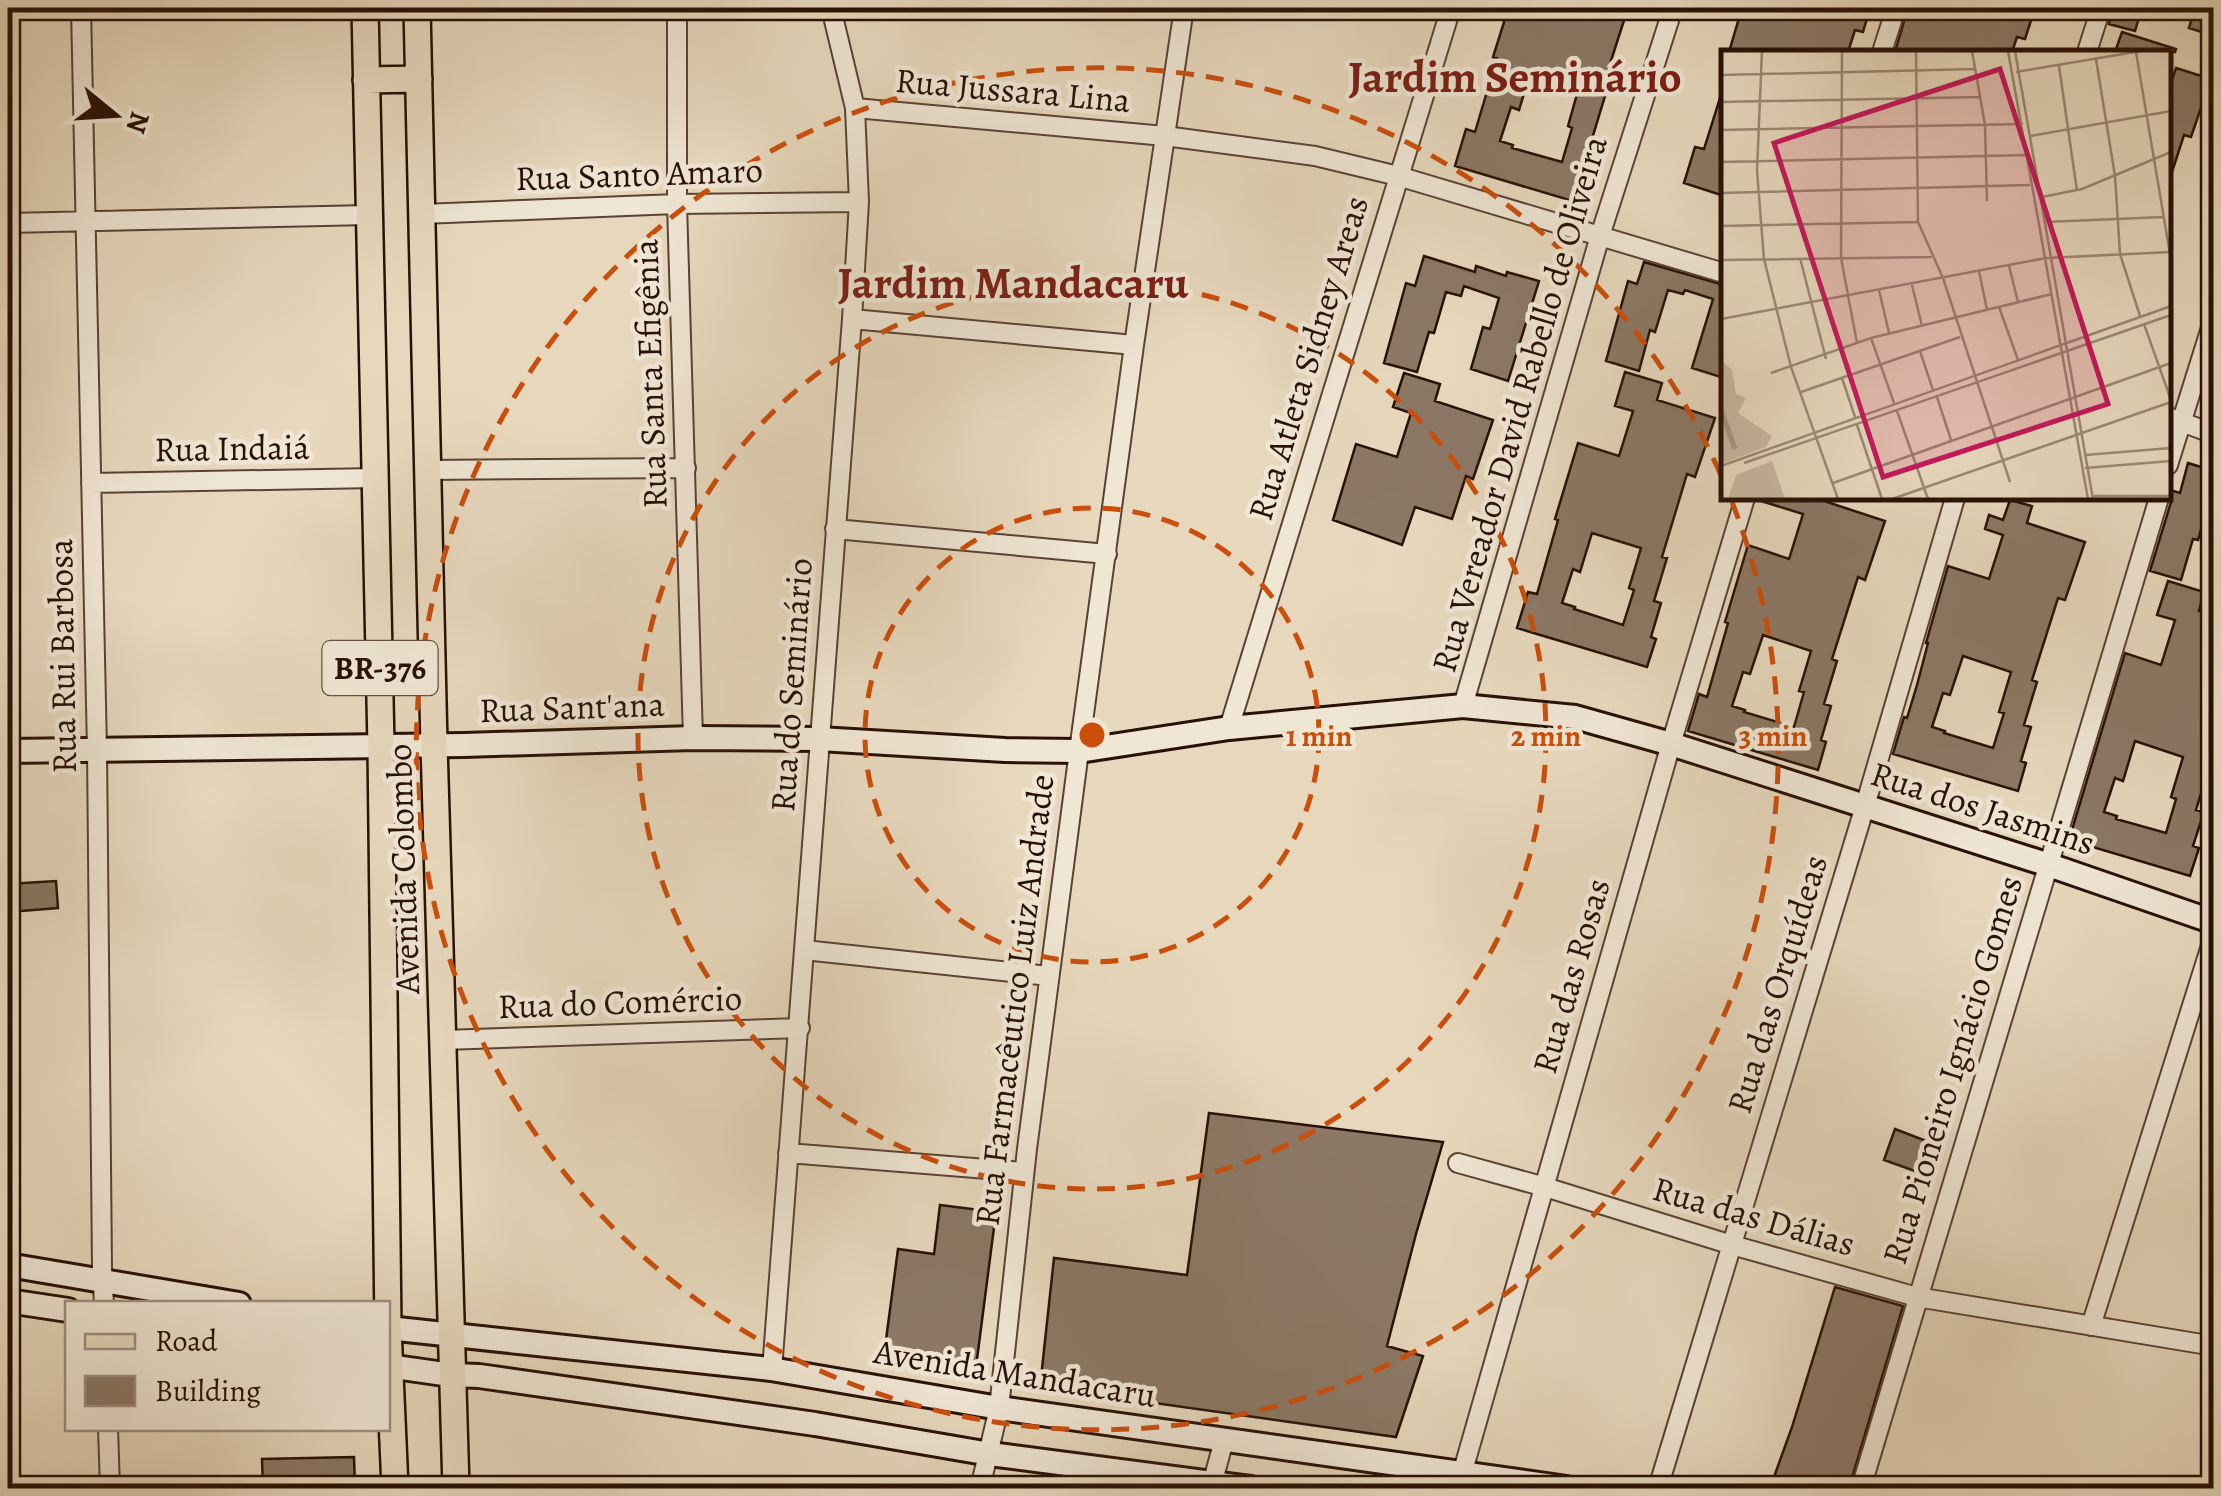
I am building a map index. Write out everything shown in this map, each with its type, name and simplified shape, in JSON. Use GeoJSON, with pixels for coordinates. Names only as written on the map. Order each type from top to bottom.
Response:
{"type":"FeatureCollection","features":[{"type":"Feature","properties":{"kind":"main road","name":"Avenida Colombo"},"geometry":{"type":"LineString","coordinates":[[365,8],[381,746],[388,1301]]}},
{"type":"Feature","properties":{"kind":"main road","name":"Avenida Colombo"},"geometry":{"type":"LineString","coordinates":[[417,8],[456,1488]]}},
{"type":"Feature","properties":{"kind":"main road"},"geometry":{"type":"LineString","coordinates":[[366,80],[419,79]]}},
{"type":"Feature","properties":{"kind":"main road","name":"Rua dos Jasmins"},"geometry":{"type":"LineString","coordinates":[[1079,751],[1229,728],[1463,706],[1575,717],[2049,865],[2214,922]]}},
{"type":"Feature","properties":{"kind":"main road","name":"Rua Sant'ana"},"geometry":{"type":"LineString","coordinates":[[8,752],[693,738],[820,739],[1079,751]]}},
{"type":"Feature","properties":{"kind":"main road"},"geometry":{"type":"LineString","coordinates":[[8,1265],[103,1292],[204,1301]]}},
{"type":"Feature","properties":{"kind":"main road"},"geometry":{"type":"LineString","coordinates":[[8,1301],[65,1310]]}},
{"type":"Feature","properties":{"kind":"main road","name":"Avenida Mandacaru"},"geometry":{"type":"LineString","coordinates":[[390,1328],[772,1370],[999,1408],[1567,1488]]}},
{"type":"Feature","properties":{"kind":"main road"},"geometry":{"type":"LineString","coordinates":[[607,1394],[615,1351]]}},
{"type":"Feature","properties":{"kind":"main road"},"geometry":{"type":"LineString","coordinates":[[390,1366],[815,1424],[1212,1486],[1250,1488]]}},
{"type":"Feature","properties":{"kind":"main road","name":"Avenida Colombo"},"geometry":{"type":"LineString","coordinates":[[390,1386],[395,1488]]}},
{"type":"Feature","properties":{"kind":"street","name":"Rua Rui Barbosa"},"geometry":{"type":"LineString","coordinates":[[80,8],[97,750],[103,1292]]}},
{"type":"Feature","properties":{"kind":"street","name":"Rua Santa Efigênia"},"geometry":{"type":"LineString","coordinates":[[677,8],[677,204],[693,738]]}},
{"type":"Feature","properties":{"kind":"street","name":"Rua do Seminário"},"geometry":{"type":"LineString","coordinates":[[772,1370],[859,202],[855,108],[831,8]]}},
{"type":"Feature","properties":{"kind":"street","name":"Rua Farmacêutico Luiz Andrade"},"geometry":{"type":"LineString","coordinates":[[980,1488],[999,1408],[1049,976],[1184,8]]}},
{"type":"Feature","properties":{"kind":"street","name":"Rua Atleta Sidney Areas"},"geometry":{"type":"LineString","coordinates":[[1229,728],[1451,8]]}},
{"type":"Feature","properties":{"kind":"street","name":"Rua Vereador David Rabello de Oliveira"},"geometry":{"type":"LineString","coordinates":[[1463,706],[1600,236],[1673,8]]}},
{"type":"Feature","properties":{"kind":"street"},"geometry":{"type":"LineString","coordinates":[[1883,50],[1896,8]]}},
{"type":"Feature","properties":{"kind":"street"},"geometry":{"type":"LineString","coordinates":[[2088,50],[2101,8]]}},
{"type":"Feature","properties":{"kind":"street","name":"Rua Jussara Lina"},"geometry":{"type":"LineString","coordinates":[[855,108],[1165,136],[1315,156],[1398,176],[1721,272]]}},
{"type":"Feature","properties":{"kind":"street","name":"Rua Santo Amaro"},"geometry":{"type":"LineString","coordinates":[[422,214],[859,202]]}},
{"type":"Feature","properties":{"kind":"street"},"geometry":{"type":"LineString","coordinates":[[8,223],[369,216]]}},
{"type":"Feature","properties":{"kind":"street"},"geometry":{"type":"LineString","coordinates":[[2171,445],[2175,419],[2214,318]]}},
{"type":"Feature","properties":{"kind":"street"},"geometry":{"type":"LineString","coordinates":[[852,319],[1134,345]]}},
{"type":"Feature","properties":{"kind":"street"},"geometry":{"type":"LineString","coordinates":[[2175,419],[2214,434]]}},
{"type":"Feature","properties":{"kind":"street"},"geometry":{"type":"LineString","coordinates":[[427,470],[686,468]]}},
{"type":"Feature","properties":{"kind":"street","name":"Rua Indaiá"},"geometry":{"type":"LineString","coordinates":[[91,483],[375,478]]}},
{"type":"Feature","properties":{"kind":"street","name":"Rua das Rosas"},"geometry":{"type":"LineString","coordinates":[[1462,1474],[1744,500]]}},
{"type":"Feature","properties":{"kind":"street","name":"Rua das Orquídeas"},"geometry":{"type":"LineString","coordinates":[[1658,1488],[1954,500]]}},
{"type":"Feature","properties":{"kind":"street","name":"Rua Pioneiro Ignácio Gomes"},"geometry":{"type":"LineString","coordinates":[[1861,1488],[2158,500]]}},
{"type":"Feature","properties":{"kind":"street"},"geometry":{"type":"LineString","coordinates":[[835,529],[1107,554]]}},
{"type":"Feature","properties":{"kind":"street"},"geometry":{"type":"LineString","coordinates":[[2092,1326],[2214,936]]}},
{"type":"Feature","properties":{"kind":"street"},"geometry":{"type":"LineString","coordinates":[[804,950],[1049,976]]}},
{"type":"Feature","properties":{"kind":"street","name":"Rua do Comércio"},"geometry":{"type":"LineString","coordinates":[[443,1040],[800,1028]]}},
{"type":"Feature","properties":{"kind":"street"},"geometry":{"type":"LineString","coordinates":[[788,1152],[1024,1172]]}},
{"type":"Feature","properties":{"kind":"street","name":"Rua das Dálias"},"geometry":{"type":"LineString","coordinates":[[1458,1163],[1917,1297],[2214,1346]]}},
{"type":"Feature","properties":{"kind":"street"},"geometry":{"type":"LineString","coordinates":[[108,1431],[110,1488]]}},
{"type":"Feature","properties":{"kind":"street"},"geometry":{"type":"LineString","coordinates":[[1212,1486],[1224,1440]]}},
{"type":"Feature","properties":{"kind":"building"},"geometry":{"type":"Polygon","coordinates":[[[1628,8],[1600,95],[1605,96],[1592,139],[1600,142],[1589,175],[1595,177],[1586,205],[1455,166],[1466,129],[1475,132],[1505,19],[1479,11],[1628,8]],[[1531,70],[1519,110],[1511,107],[1500,141],[1562,162],[1579,87],[1531,70]]]}},
{"type":"Feature","properties":{"kind":"building"},"geometry":{"type":"Polygon","coordinates":[[[1742,8],[1870,8],[1863,32],[1855,30],[1849,50],[1730,50],[1742,8]]]}},
{"type":"Feature","properties":{"kind":"building"},"geometry":{"type":"Polygon","coordinates":[[[1908,8],[1936,14],[1937,8],[2035,8],[2025,39],[2017,37],[2013,50],[1896,50],[1908,8]]]}},
{"type":"Feature","properties":{"kind":"building"},"geometry":{"type":"Polygon","coordinates":[[[2113,8],[2142,8],[2135,31],[2109,24],[2113,8]]]}},
{"type":"Feature","properties":{"kind":"building"},"geometry":{"type":"Polygon","coordinates":[[[2195,8],[2214,8],[2214,36],[2189,28],[2195,8]]]}},
{"type":"Feature","properties":{"kind":"building"},"geometry":{"type":"Polygon","coordinates":[[[2122,32],[2176,49],[2175,52],[2116,50],[2122,32]]]}},
{"type":"Feature","properties":{"kind":"building"},"geometry":{"type":"Polygon","coordinates":[[[2176,68],[2211,79],[2191,137],[2184,135],[2172,172],[2171,172],[2171,83],[2176,68]]]}},
{"type":"Feature","properties":{"kind":"building"},"geometry":{"type":"Polygon","coordinates":[[[1721,98],[1721,195],[1684,183],[1695,147],[1704,149],[1721,98]]]}},
{"type":"Feature","properties":{"kind":"building"},"geometry":{"type":"Polygon","coordinates":[[[1424,256],[1475,272],[1476,266],[1539,281],[1508,381],[1471,369],[1483,327],[1490,329],[1499,298],[1464,286],[1461,296],[1446,292],[1417,372],[1384,363],[1406,283],[1415,286],[1424,256]]]}},
{"type":"Feature","properties":{"kind":"building"},"geometry":{"type":"Polygon","coordinates":[[[1644,262],[1721,284],[1721,377],[1692,368],[1713,299],[1685,290],[1683,294],[1668,290],[1655,332],[1650,330],[1639,371],[1606,361],[1628,281],[1637,284],[1644,262]]]}},
{"type":"Feature","properties":{"kind":"building"},"geometry":{"type":"Polygon","coordinates":[[[1625,372],[1662,383],[1657,400],[1715,418],[1695,477],[1687,474],[1662,557],[1667,558],[1654,601],[1661,603],[1647,667],[1517,628],[1528,592],[1537,594],[1578,443],[1619,456],[1633,411],[1615,406],[1625,372]],[[1592,533],[1580,572],[1573,569],[1562,603],[1623,625],[1641,548],[1592,533]]]}},
{"type":"Feature","properties":{"kind":"building"},"geometry":{"type":"Polygon","coordinates":[[[1404,373],[1440,384],[1435,401],[1493,420],[1473,479],[1466,476],[1452,519],[1415,507],[1402,545],[1333,520],[1356,444],[1397,457],[1411,413],[1393,407],[1404,373]]]}},
{"type":"Feature","properties":{"kind":"building"},"geometry":{"type":"Polygon","coordinates":[[[2188,463],[2214,471],[2214,500],[2210,499],[2198,540],[2193,539],[2181,580],[2150,571],[2171,490],[2180,493],[2188,463]]]}},
{"type":"Feature","properties":{"kind":"building"},"geometry":{"type":"Polygon","coordinates":[[[1761,500],[1828,500],[1885,521],[1865,580],[1858,577],[1832,659],[1837,661],[1824,704],[1831,706],[1821,740],[1826,742],[1818,770],[1688,731],[1699,694],[1707,697],[1748,545],[1789,559],[1803,514],[1761,500]],[[1763,635],[1750,674],[1743,672],[1732,706],[1794,727],[1804,692],[1799,691],[1811,651],[1763,635]]]}},
{"type":"Feature","properties":{"kind":"building"},"geometry":{"type":"Polygon","coordinates":[[[2010,500],[2032,506],[2027,523],[2085,542],[2065,600],[2058,598],[2032,680],[2037,682],[2024,725],[2031,727],[2021,761],[2026,763],[2018,791],[1893,754],[1917,685],[1948,566],[1989,579],[2003,535],[1985,529],[1989,515],[2003,520],[2010,500]],[[1963,656],[1950,695],[1943,693],[1932,727],[1993,748],[2011,672],[1963,656]]]}},
{"type":"Feature","properties":{"kind":"building"},"geometry":{"type":"Polygon","coordinates":[[[2168,581],[2204,592],[2199,611],[2209,615],[2202,634],[2214,638],[2214,736],[2196,810],[2204,812],[2193,846],[2199,848],[2190,876],[2069,840],[2125,653],[2161,665],[2175,620],[2157,615],[2168,581]],[[2135,741],[2123,781],[2115,778],[2104,812],[2166,833],[2183,757],[2135,741]]]}},
{"type":"Feature","properties":{"kind":"building"},"geometry":{"type":"Polygon","coordinates":[[[56,881],[58,908],[9,912],[8,884],[56,881]]]}},
{"type":"Feature","properties":{"kind":"building"},"geometry":{"type":"Polygon","coordinates":[[[1209,1113],[1443,1142],[1387,1346],[1423,1356],[1396,1437],[1040,1387],[1054,1258],[1187,1275],[1209,1113]]]}},
{"type":"Feature","properties":{"kind":"building"},"geometry":{"type":"Polygon","coordinates":[[[1895,1129],[1934,1144],[1923,1174],[1884,1160],[1895,1129]]]}},
{"type":"Feature","properties":{"kind":"building"},"geometry":{"type":"Polygon","coordinates":[[[940,1205],[996,1212],[976,1367],[884,1355],[898,1249],[934,1254],[940,1205]]]}},
{"type":"Feature","properties":{"kind":"building"},"geometry":{"type":"Polygon","coordinates":[[[1835,1287],[1903,1306],[1849,1488],[1770,1488],[1792,1427],[1835,1287]]]}},
{"type":"Feature","properties":{"kind":"building"},"geometry":{"type":"Polygon","coordinates":[[[354,1457],[355,1488],[263,1488],[262,1459],[354,1457]]]}},
{"type":"Feature","properties":{"kind":"district","name":"Jardim Seminário"},"geometry":{"type":"Point","coordinates":[1515,77]}},
{"type":"Feature","properties":{"kind":"district","name":"Jardim Mandacaru"},"geometry":{"type":"Point","coordinates":[1013,283]}}]}
